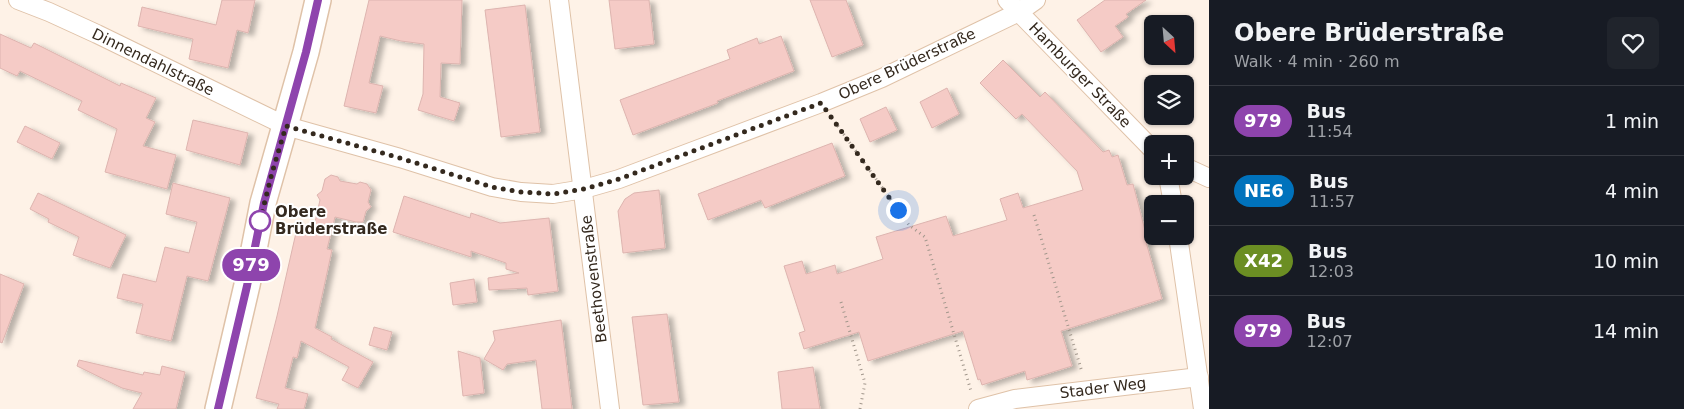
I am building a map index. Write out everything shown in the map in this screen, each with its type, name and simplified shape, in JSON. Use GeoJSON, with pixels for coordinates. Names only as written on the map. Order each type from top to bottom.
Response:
{"type":"FeatureCollection","features":[{"type":"Feature","properties":{"kind":"main road"},"geometry":{"type":"LineString","coordinates":[[218,409],[264,203],[306,52],[318,0]]}},
{"type":"Feature","properties":{"kind":"street","name":"Dinnendahlstraße"},"geometry":{"type":"LineString","coordinates":[[18,0],[98,34],[286,126]]}},
{"type":"Feature","properties":{"kind":"street","name":"Beethovenstraße"},"geometry":{"type":"LineString","coordinates":[[559,0],[610,409]]}},
{"type":"Feature","properties":{"kind":"street","name":"Obere Brüderstraße"},"geometry":{"type":"LineString","coordinates":[[286,126],[400,158],[492,187],[521,192],[553,194],[584,189],[619,179],[882,78],[1013,6],[1036,0]]}},
{"type":"Feature","properties":{"kind":"street","name":"Hamburger Straße"},"geometry":{"type":"LineString","coordinates":[[1013,6],[1144,141]]}},
{"type":"Feature","properties":{"kind":"street"},"geometry":{"type":"LineString","coordinates":[[1194,171],[1209,178]]}},
{"type":"Feature","properties":{"kind":"street"},"geometry":{"type":"LineString","coordinates":[[1179,245],[1203,409]]}},
{"type":"Feature","properties":{"kind":"street","name":"Stader Weg"},"geometry":{"type":"LineString","coordinates":[[976,404],[1199,376]]}},
{"type":"Feature","properties":{"kind":"path"},"geometry":{"type":"LineString","coordinates":[[821,103],[908,225],[925,237],[976,404]]}},
{"type":"Feature","properties":{"kind":"path"},"geometry":{"type":"LineString","coordinates":[[1034,215],[1088,390]]}},
{"type":"Feature","properties":{"kind":"path"},"geometry":{"type":"LineString","coordinates":[[841,302],[865,383],[860,409]]}},
{"type":"Feature","properties":{"kind":"building"},"geometry":{"type":"Polygon","coordinates":[[[222,0],[255,0],[248,33],[237,30],[228,68],[189,59],[193,39],[138,26],[142,7],[216,25],[222,0]]]}},
{"type":"Feature","properties":{"kind":"building"},"geometry":{"type":"Polygon","coordinates":[[[369,0],[462,0],[460,64],[441,63],[440,97],[460,103],[454,121],[418,110],[423,94],[424,44],[380,36],[369,83],[383,86],[376,113],[344,106],[369,0]]]}},
{"type":"Feature","properties":{"kind":"building"},"geometry":{"type":"Polygon","coordinates":[[[609,0],[649,0],[654,44],[615,49],[609,0]]]}},
{"type":"Feature","properties":{"kind":"building"},"geometry":{"type":"Polygon","coordinates":[[[810,0],[846,0],[863,45],[832,57],[810,0]]]}},
{"type":"Feature","properties":{"kind":"building"},"geometry":{"type":"Polygon","coordinates":[[[1105,0],[1146,0],[1126,14],[1128,17],[1115,26],[1123,37],[1101,52],[1077,20],[1105,0]]]}},
{"type":"Feature","properties":{"kind":"building"},"geometry":{"type":"Polygon","coordinates":[[[525,5],[540,132],[501,137],[485,10],[525,5]]]}},
{"type":"Feature","properties":{"kind":"building"},"geometry":{"type":"Polygon","coordinates":[[[0,34],[31,48],[34,43],[120,86],[121,83],[156,98],[146,118],[155,122],[143,146],[176,155],[167,189],[105,172],[117,129],[78,110],[82,101],[20,71],[17,76],[0,68],[0,34]]]}},
{"type":"Feature","properties":{"kind":"building"},"geometry":{"type":"Polygon","coordinates":[[[781,36],[794,71],[717,101],[718,103],[633,135],[620,100],[730,59],[727,50],[757,38],[759,44],[781,36]]]}},
{"type":"Feature","properties":{"kind":"building"},"geometry":{"type":"Polygon","coordinates":[[[1003,60],[1040,97],[1045,92],[1103,152],[1109,150],[1112,157],[1118,155],[1127,185],[1133,184],[1144,227],[1144,245],[1147,245],[1162,299],[1061,331],[1072,366],[1027,380],[1025,371],[982,385],[980,379],[978,380],[963,331],[868,361],[859,332],[804,349],[799,333],[805,331],[784,266],[802,261],[806,274],[835,265],[837,274],[883,259],[876,237],[946,216],[953,236],[1007,220],[1000,199],[1018,193],[1023,208],[1083,190],[1077,171],[1022,114],[1016,119],[980,83],[1003,60]]]}},
{"type":"Feature","properties":{"kind":"building"},"geometry":{"type":"Polygon","coordinates":[[[947,88],[959,114],[932,128],[920,102],[947,88]]]}},
{"type":"Feature","properties":{"kind":"building"},"geometry":{"type":"Polygon","coordinates":[[[886,107],[897,130],[870,142],[860,119],[886,107]]]}},
{"type":"Feature","properties":{"kind":"building"},"geometry":{"type":"Polygon","coordinates":[[[193,120],[248,133],[240,165],[186,150],[193,120]]]}},
{"type":"Feature","properties":{"kind":"building"},"geometry":{"type":"Polygon","coordinates":[[[25,126],[60,143],[52,159],[17,142],[25,126]]]}},
{"type":"Feature","properties":{"kind":"building"},"geometry":{"type":"Polygon","coordinates":[[[832,143],[845,176],[765,208],[761,200],[708,220],[698,194],[832,143]]]}},
{"type":"Feature","properties":{"kind":"building"},"geometry":{"type":"Polygon","coordinates":[[[331,175],[338,177],[340,181],[367,184],[371,190],[368,202],[371,207],[366,211],[363,222],[335,217],[327,249],[332,250],[315,328],[373,362],[358,388],[342,380],[349,367],[301,341],[297,358],[293,357],[285,388],[308,394],[304,409],[277,409],[279,404],[256,398],[298,224],[314,227],[320,200],[317,195],[322,191],[325,179],[331,175]]]}},
{"type":"Feature","properties":{"kind":"building"},"geometry":{"type":"Polygon","coordinates":[[[173,183],[230,198],[208,281],[187,276],[171,341],[136,333],[143,304],[117,298],[123,274],[156,282],[165,247],[189,253],[197,222],[166,214],[173,183]]]}},
{"type":"Feature","properties":{"kind":"building"},"geometry":{"type":"Polygon","coordinates":[[[659,190],[665,248],[623,253],[618,211],[625,199],[634,193],[659,190]]]}},
{"type":"Feature","properties":{"kind":"building"},"geometry":{"type":"Polygon","coordinates":[[[38,193],[126,235],[110,268],[73,255],[79,237],[48,222],[49,219],[30,209],[38,193]]]}},
{"type":"Feature","properties":{"kind":"building"},"geometry":{"type":"Polygon","coordinates":[[[404,196],[470,218],[471,213],[500,223],[549,218],[558,291],[528,295],[527,288],[489,290],[488,278],[519,273],[506,269],[506,263],[471,251],[471,257],[393,232],[404,196]]]}},
{"type":"Feature","properties":{"kind":"building"},"geometry":{"type":"Polygon","coordinates":[[[0,274],[24,284],[2,343],[0,342],[0,274]]]}},
{"type":"Feature","properties":{"kind":"building"},"geometry":{"type":"Polygon","coordinates":[[[474,279],[477,302],[453,305],[450,283],[474,279]]]}},
{"type":"Feature","properties":{"kind":"building"},"geometry":{"type":"Polygon","coordinates":[[[667,314],[679,402],[643,405],[632,317],[667,314]]]}},
{"type":"Feature","properties":{"kind":"building"},"geometry":{"type":"Polygon","coordinates":[[[561,320],[572,409],[542,409],[536,360],[507,364],[503,370],[484,359],[495,340],[493,331],[561,320]]]}},
{"type":"Feature","properties":{"kind":"building"},"geometry":{"type":"Polygon","coordinates":[[[374,327],[392,332],[387,350],[369,345],[374,327]]]}},
{"type":"Feature","properties":{"kind":"building"},"geometry":{"type":"Polygon","coordinates":[[[458,351],[480,358],[484,393],[463,396],[458,351]]]}},
{"type":"Feature","properties":{"kind":"building"},"geometry":{"type":"Polygon","coordinates":[[[79,360],[143,375],[144,372],[160,375],[162,366],[185,372],[176,409],[133,409],[142,393],[122,388],[77,366],[79,360]]]}},
{"type":"Feature","properties":{"kind":"building"},"geometry":{"type":"Polygon","coordinates":[[[813,367],[820,409],[782,409],[778,372],[813,367]]]}},
{"type":"Feature","properties":{"kind":"bus line","name":"979"},"geometry":{"type":"LineString","coordinates":[[218,409],[264,203],[306,52],[318,0]]}},
{"type":"Feature","properties":{"kind":"place","name":"Obere Brüderstraße"},"geometry":{"type":"Point","coordinates":[260,221]}},
{"type":"Feature","properties":{"kind":"route"},"geometry":{"type":"LineString","coordinates":[[260,221],[259,225],[286,126],[400,158],[492,187],[521,192],[553,194],[567,193],[619,179],[821,103],[898,210]]}}]}
